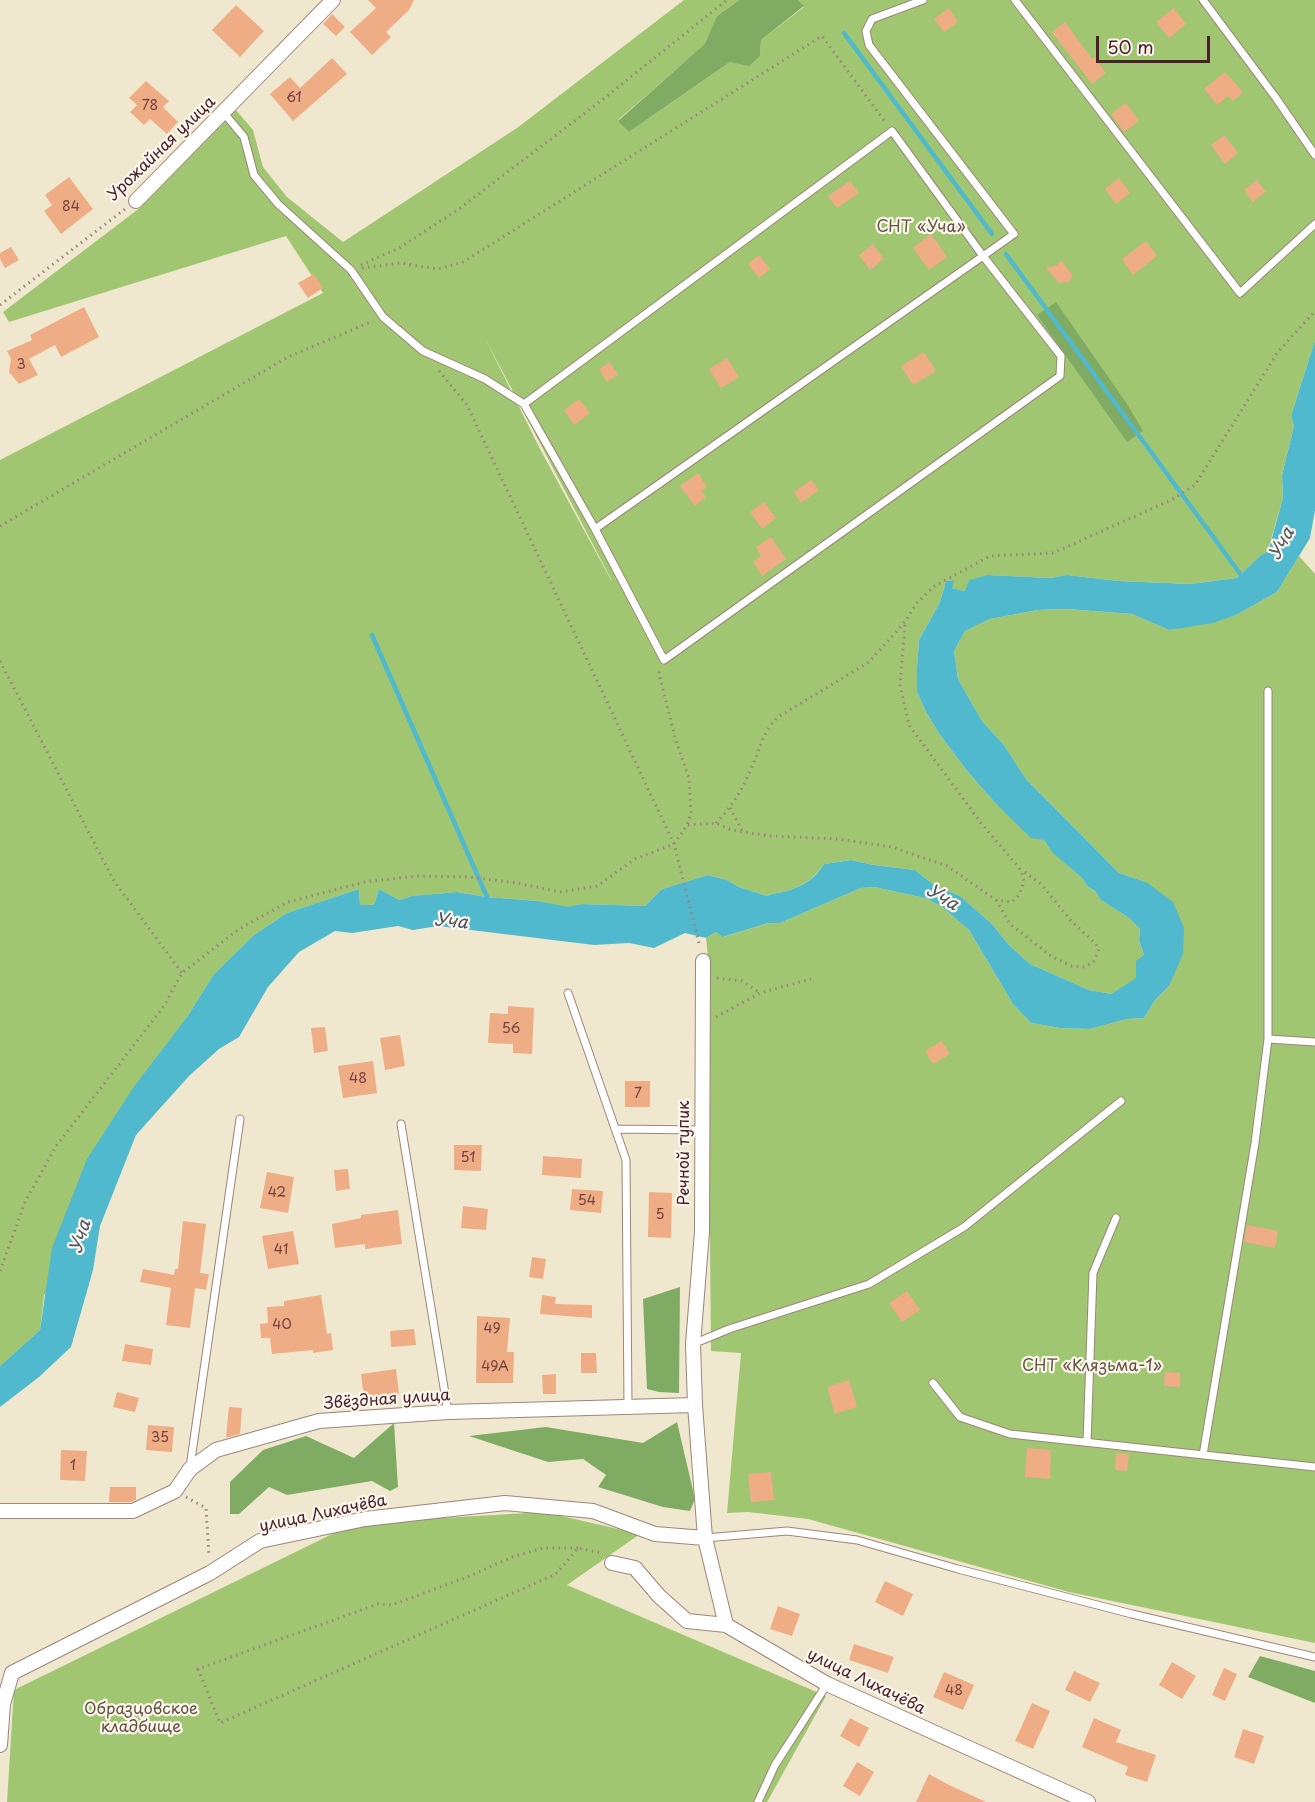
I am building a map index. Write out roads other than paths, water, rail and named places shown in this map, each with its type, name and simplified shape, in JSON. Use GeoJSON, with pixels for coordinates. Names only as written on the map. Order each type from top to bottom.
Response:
{"type":"FeatureCollection","features":[{"type":"Feature","properties":{"kind":"street","name":"Урожайная улица"},"geometry":{"type":"LineString","coordinates":[[136,201],[333,0]]}},
{"type":"Feature","properties":{"kind":"street","name":"Речной тупик"},"geometry":{"type":"LineString","coordinates":[[703,961],[702,1232],[693,1344],[695,1405],[705,1538],[726,1625]]}},
{"type":"Feature","properties":{"kind":"street","name":"Звёздная улица"},"geometry":{"type":"LineString","coordinates":[[0,1511],[133,1511],[176,1491],[190,1469],[216,1450],[320,1421],[448,1412],[695,1405]]}},
{"type":"Feature","properties":{"kind":"street","name":"улица Лихачёва"},"geometry":{"type":"LineString","coordinates":[[0,1745],[3,1704],[12,1673],[210,1573],[260,1541],[364,1519],[505,1503],[593,1511],[655,1534],[705,1538]]}},
{"type":"Feature","properties":{"kind":"street","name":"улица Лихачёва"},"geometry":{"type":"LineString","coordinates":[[612,1563],[635,1568],[659,1596],[687,1621],[726,1625],[827,1684],[1088,1802]]}},
{"type":"Feature","properties":{"kind":"lane"},"geometry":{"type":"LineString","coordinates":[[595,529],[1014,234],[869,45],[866,32],[872,19],[923,0]]}},
{"type":"Feature","properties":{"kind":"lane"},"geometry":{"type":"LineString","coordinates":[[1015,0],[1240,293],[1315,224]]}},
{"type":"Feature","properties":{"kind":"lane"},"geometry":{"type":"LineString","coordinates":[[1203,0],[1315,155]]}},
{"type":"Feature","properties":{"kind":"lane"},"geometry":{"type":"LineString","coordinates":[[223,112],[244,137],[254,175],[286,212],[351,270],[383,317],[423,351],[485,379],[524,404],[595,529],[664,660],[1060,376],[1061,356],[983,256],[892,131],[524,404]]}},
{"type":"Feature","properties":{"kind":"lane"},"geometry":{"type":"LineString","coordinates":[[1203,1455],[1253,1154],[1268,1039],[1268,690]]}},
{"type":"Feature","properties":{"kind":"lane"},"geometry":{"type":"LineString","coordinates":[[568,993],[626,1160],[628,1407]]}},
{"type":"Feature","properties":{"kind":"lane"},"geometry":{"type":"LineString","coordinates":[[1268,1039],[1315,1042]]}},
{"type":"Feature","properties":{"kind":"lane"},"geometry":{"type":"LineString","coordinates":[[693,1344],[729,1329],[869,1284],[964,1227],[1121,1101]]}},
{"type":"Feature","properties":{"kind":"lane"},"geometry":{"type":"LineString","coordinates":[[190,1469],[240,1119]]}},
{"type":"Feature","properties":{"kind":"lane"},"geometry":{"type":"LineString","coordinates":[[401,1124],[448,1412]]}},
{"type":"Feature","properties":{"kind":"lane"},"geometry":{"type":"LineString","coordinates":[[615,1129],[701,1130]]}},
{"type":"Feature","properties":{"kind":"lane"},"geometry":{"type":"LineString","coordinates":[[1087,1442],[1093,1273],[1116,1218]]}},
{"type":"Feature","properties":{"kind":"lane"},"geometry":{"type":"LineString","coordinates":[[933,1383],[960,1417],[1010,1434],[1315,1467]]}},
{"type":"Feature","properties":{"kind":"lane"},"geometry":{"type":"LineString","coordinates":[[705,1538],[787,1531],[857,1540],[1062,1596],[1315,1657]]}},
{"type":"Feature","properties":{"kind":"lane"},"geometry":{"type":"LineString","coordinates":[[758,1802],[775,1765],[827,1684]]}},
{"type":"Feature","properties":{"kind":"water","name":"Уча"},"geometry":{"type":"Polygon","coordinates":[[[1315,340],[1315,510],[1310,538],[1277,592],[1236,615],[1213,623],[1169,630],[1132,614],[1066,609],[1038,610],[990,619],[965,631],[954,651],[958,679],[982,721],[1004,745],[1026,779],[1119,873],[1146,882],[1173,902],[1184,928],[1183,954],[1169,986],[1155,1000],[1144,1018],[1127,1019],[1090,1029],[1060,1028],[1031,1023],[1013,1004],[969,930],[941,906],[925,898],[874,887],[861,888],[780,923],[768,923],[723,937],[716,932],[706,938],[685,933],[654,948],[629,943],[594,945],[438,926],[413,930],[398,926],[352,933],[335,931],[299,952],[268,987],[239,1037],[219,1049],[189,1076],[136,1135],[100,1226],[93,1270],[71,1347],[39,1377],[0,1407],[0,1366],[40,1330],[52,1248],[87,1159],[133,1088],[187,1017],[214,974],[254,935],[287,913],[359,889],[360,905],[374,905],[379,889],[399,900],[412,896],[457,892],[538,901],[568,907],[582,904],[645,906],[662,889],[708,875],[767,896],[805,883],[814,877],[824,864],[851,860],[915,870],[934,885],[960,896],[992,924],[1009,945],[1030,964],[1089,990],[1111,994],[1136,978],[1136,961],[1144,955],[1139,940],[1140,929],[1129,918],[1101,900],[1082,878],[1053,853],[1044,840],[1031,838],[997,805],[940,735],[917,692],[919,640],[940,602],[946,581],[954,580],[952,588],[965,591],[969,580],[988,575],[1050,578],[1067,575],[1119,581],[1190,584],[1237,578],[1261,555],[1268,552],[1283,498],[1282,475],[1294,426],[1291,416],[1315,340]]]}},
{"type":"Feature","properties":{"kind":"waterway"},"geometry":{"type":"LineString","coordinates":[[844,33],[992,234]]}},
{"type":"Feature","properties":{"kind":"waterway"},"geometry":{"type":"LineString","coordinates":[[1006,254],[1244,579]]}},
{"type":"Feature","properties":{"kind":"waterway"},"geometry":{"type":"LineString","coordinates":[[372,635],[487,897]]}},
{"type":"Feature","properties":{"kind":"park label","name":"СНТ «Уча»"},"geometry":{"type":"Point","coordinates":[921,228]}},
{"type":"Feature","properties":{"kind":"park label","name":"СНТ «Клязьма-1»"},"geometry":{"type":"Point","coordinates":[1092,1367]}},
{"type":"Feature","properties":{"kind":"park label","name":"Образцовское кладбище"},"geometry":{"type":"Point","coordinates":[141,1719]}}]}
